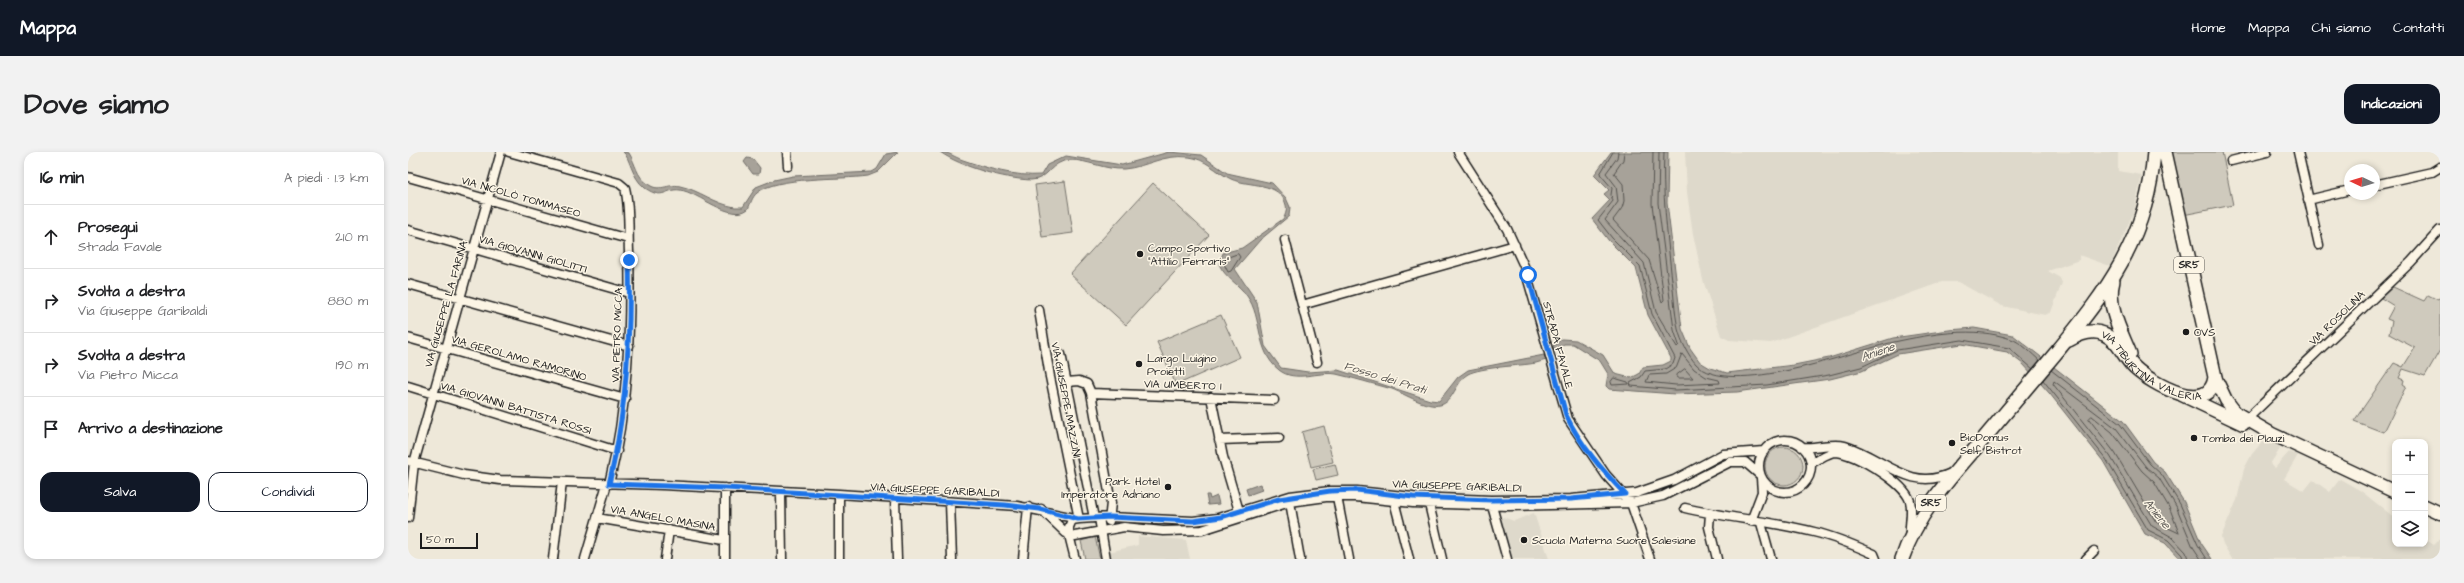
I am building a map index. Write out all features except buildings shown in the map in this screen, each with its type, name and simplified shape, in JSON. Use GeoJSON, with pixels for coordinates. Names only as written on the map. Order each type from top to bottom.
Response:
{"type":"FeatureCollection","features":[{"type":"Feature","properties":{"kind":"main road","name":"VIA TIBURTINA VALERIA"},"geometry":{"type":"LineString","coordinates":[[1902,559],[1911,538],[1930,505],[1956,471],[2086,317],[2114,279],[2126,256],[2139,223],[2154,152]]}},
{"type":"Feature","properties":{"kind":"main road","name":"VIA TIBURTINA VALERIA"},"geometry":{"type":"LineString","coordinates":[[2065,342],[2082,334],[2096,332],[2111,339],[2137,370],[2176,393],[2195,396],[2208,393],[2212,388],[2215,377],[2165,152]]}},
{"type":"Feature","properties":{"kind":"main road"},"geometry":{"type":"LineString","coordinates":[[2152,166],[2161,165],[2168,168]]}},
{"type":"Feature","properties":{"kind":"main road"},"geometry":{"type":"LineString","coordinates":[[2114,279],[2111,291],[2113,307],[2137,370]]}},
{"type":"Feature","properties":{"kind":"main road"},"geometry":{"type":"LineString","coordinates":[[2215,377],[2230,406],[2236,413],[2272,434],[2392,491]]}},
{"type":"Feature","properties":{"kind":"main road"},"geometry":{"type":"LineString","coordinates":[[2176,393],[2238,422],[2272,434]]}},
{"type":"Feature","properties":{"kind":"main road"},"geometry":{"type":"LineString","coordinates":[[2428,507],[2440,513]]}},
{"type":"Feature","properties":{"kind":"street","name":"VIA GIUSEPPE LA FARINA"},"geometry":{"type":"LineString","coordinates":[[408,518],[411,462],[433,393],[501,152]]}},
{"type":"Feature","properties":{"kind":"street","name":"VIA PIETRO MICCA"},"geometry":{"type":"LineString","coordinates":[[509,152],[619,183],[624,186],[630,293],[629,346],[625,399],[617,451],[585,559]]}},
{"type":"Feature","properties":{"kind":"street"},"geometry":{"type":"LineString","coordinates":[[787,152],[788,166]]}},
{"type":"Feature","properties":{"kind":"street","name":"STRADA FAVALE"},"geometry":{"type":"LineString","coordinates":[[1458,152],[1515,246],[1532,288],[1566,415],[1575,432],[1606,475],[1625,494],[1631,503],[1650,559]]}},
{"type":"Feature","properties":{"kind":"street"},"geometry":{"type":"LineString","coordinates":[[2231,161],[2267,152]]}},
{"type":"Feature","properties":{"kind":"street"},"geometry":{"type":"LineString","coordinates":[[2298,152],[2319,245]]}},
{"type":"Feature","properties":{"kind":"street"},"geometry":{"type":"LineString","coordinates":[[2380,184],[2432,172],[2440,167]]}},
{"type":"Feature","properties":{"kind":"street","name":"VIA NICOLÒ TOMMASEO"},"geometry":{"type":"LineString","coordinates":[[408,176],[628,239]]}},
{"type":"Feature","properties":{"kind":"street"},"geometry":{"type":"LineString","coordinates":[[2308,200],[2344,191]]}},
{"type":"Feature","properties":{"kind":"street","name":"VIA GIOVANNI GIOLITTI"},"geometry":{"type":"LineString","coordinates":[[408,230],[630,293]]}},
{"type":"Feature","properties":{"kind":"street","name":"VIA ROSOLINA"},"geometry":{"type":"LineString","coordinates":[[2247,419],[2411,262],[2440,230]]}},
{"type":"Feature","properties":{"kind":"street"},"geometry":{"type":"LineString","coordinates":[[1285,240],[1317,362]]}},
{"type":"Feature","properties":{"kind":"street"},"geometry":{"type":"LineString","coordinates":[[1302,305],[1515,246]]}},
{"type":"Feature","properties":{"kind":"street"},"geometry":{"type":"LineString","coordinates":[[408,284],[629,346]]}},
{"type":"Feature","properties":{"kind":"street","name":"VIA GIUSEPPE MAZZINI"},"geometry":{"type":"LineString","coordinates":[[1040,310],[1049,370],[1078,519]]}},
{"type":"Feature","properties":{"kind":"street"},"geometry":{"type":"LineString","coordinates":[[2086,317],[2089,326],[2096,332]]}},
{"type":"Feature","properties":{"kind":"street","name":"VIA GEROLAMO RAMORINO"},"geometry":{"type":"LineString","coordinates":[[408,338],[625,399]]}},
{"type":"Feature","properties":{"kind":"street"},"geometry":{"type":"LineString","coordinates":[[1061,354],[1096,518],[1104,530]]}},
{"type":"Feature","properties":{"kind":"street"},"geometry":{"type":"LineString","coordinates":[[1067,382],[1079,381],[1087,384],[1091,393],[1111,503],[1110,517],[1104,530],[1106,559]]}},
{"type":"Feature","properties":{"kind":"street","name":"VIA GIOVANNI BATTISTA ROSSI"},"geometry":{"type":"LineString","coordinates":[[408,386],[617,451]]}},
{"type":"Feature","properties":{"kind":"street","name":"VIA UMBERTO I"},"geometry":{"type":"LineString","coordinates":[[1091,393],[1274,400]]}},
{"type":"Feature","properties":{"kind":"street"},"geometry":{"type":"LineString","coordinates":[[1210,397],[1219,440],[1238,511]]}},
{"type":"Feature","properties":{"kind":"street"},"geometry":{"type":"LineString","coordinates":[[1219,440],[1279,438]]}},
{"type":"Feature","properties":{"kind":"street"},"geometry":{"type":"LineString","coordinates":[[1751,521],[1761,495],[1759,462],[1764,450],[1778,441],[1795,442],[1802,447],[1810,463],[1810,472],[1802,486],[1790,492],[1769,491],[1761,495]]}},
{"type":"Feature","properties":{"kind":"street"},"geometry":{"type":"LineString","coordinates":[[1802,447],[1845,446],[1919,480],[1939,479],[1956,471]]}},
{"type":"Feature","properties":{"kind":"street","name":"VIA GIUSEPPE GARIBALDI"},"geometry":{"type":"LineString","coordinates":[[411,462],[484,478],[839,494],[1028,507],[1078,519],[1110,517],[1198,521],[1290,496],[1338,490],[1413,497],[1491,500],[1571,499],[1625,494],[1645,491],[1674,480],[1723,454],[1764,450]]}},
{"type":"Feature","properties":{"kind":"street"},"geometry":{"type":"LineString","coordinates":[[1810,463],[1829,454],[1844,453],[1889,476],[1901,486],[1910,500],[1911,538]]}},
{"type":"Feature","properties":{"kind":"street","name":"VIA GIUSEPPE GARIBALDI"},"geometry":{"type":"LineString","coordinates":[[1104,530],[1117,528],[1163,531],[1202,530],[1290,502],[1337,497],[1429,504],[1492,506],[1631,503],[1663,496],[1730,462],[1745,462],[1761,476]]}},
{"type":"Feature","properties":{"kind":"street"},"geometry":{"type":"LineString","coordinates":[[1761,476],[1775,491]]}},
{"type":"Feature","properties":{"kind":"street"},"geometry":{"type":"LineString","coordinates":[[553,559],[562,482]]}},
{"type":"Feature","properties":{"kind":"street"},"geometry":{"type":"LineString","coordinates":[[725,559],[724,540],[726,488]]}},
{"type":"Feature","properties":{"kind":"street"},"geometry":{"type":"LineString","coordinates":[[781,492],[782,559]]}},
{"type":"Feature","properties":{"kind":"street"},"geometry":{"type":"LineString","coordinates":[[839,494],[839,559]]}},
{"type":"Feature","properties":{"kind":"street"},"geometry":{"type":"LineString","coordinates":[[1337,497],[1349,559]]}},
{"type":"Feature","properties":{"kind":"street"},"geometry":{"type":"LineString","coordinates":[[895,499],[897,559]]}},
{"type":"Feature","properties":{"kind":"street"},"geometry":{"type":"LineString","coordinates":[[1394,501],[1409,559]]}},
{"type":"Feature","properties":{"kind":"street"},"geometry":{"type":"LineString","coordinates":[[950,502],[952,559]]}},
{"type":"Feature","properties":{"kind":"street"},"geometry":{"type":"LineString","coordinates":[[1290,502],[1300,559]]}},
{"type":"Feature","properties":{"kind":"street"},"geometry":{"type":"LineString","coordinates":[[1429,504],[1442,559]]}},
{"type":"Feature","properties":{"kind":"street"},"geometry":{"type":"LineString","coordinates":[[1492,506],[1507,559]]}},
{"type":"Feature","properties":{"kind":"street"},"geometry":{"type":"LineString","coordinates":[[1024,559],[1028,507]]}},
{"type":"Feature","properties":{"kind":"street"},"geometry":{"type":"LineString","coordinates":[[1684,508],[1830,536],[1874,554],[1876,559]]}},
{"type":"Feature","properties":{"kind":"street"},"geometry":{"type":"LineString","coordinates":[[1040,509],[1069,535],[1077,536],[1104,530]]}},
{"type":"Feature","properties":{"kind":"street"},"geometry":{"type":"LineString","coordinates":[[1710,514],[1708,526],[1717,559]]}},
{"type":"Feature","properties":{"kind":"street","name":"VIA ANGELO MASINA"},"geometry":{"type":"LineString","coordinates":[[597,518],[724,540]]}},
{"type":"Feature","properties":{"kind":"street"},"geometry":{"type":"LineString","coordinates":[[1075,559],[1069,535],[1069,523],[1078,519]]}},
{"type":"Feature","properties":{"kind":"street"},"geometry":{"type":"LineString","coordinates":[[1761,523],[1771,559]]}},
{"type":"Feature","properties":{"kind":"street"},"geometry":{"type":"LineString","coordinates":[[665,559],[669,530]]}},
{"type":"Feature","properties":{"kind":"street"},"geometry":{"type":"LineString","coordinates":[[2086,559],[2094,551]]}},
{"type":"Feature","properties":{"kind":"shaded area"},"geometry":{"type":"Polygon","coordinates":[[[1685,152],[2118,152],[2118,171],[2142,175],[2134,211],[2110,266],[2079,255],[2079,260],[2048,271],[2060,278],[2062,283],[2051,312],[2045,315],[2002,306],[1958,282],[1942,282],[1771,343],[1729,340],[1721,336],[1703,280],[1693,234],[1687,192],[1685,152]]]}},
{"type":"Feature","properties":{"kind":"shaded area"},"geometry":{"type":"Polygon","coordinates":[[[2170,152],[2222,152],[2233,205],[2183,215],[2170,152]]]}},
{"type":"Feature","properties":{"kind":"shaded area"},"geometry":{"type":"Polygon","coordinates":[[[1065,181],[1073,233],[1042,237],[1035,185],[1065,181]]]}},
{"type":"Feature","properties":{"kind":"shaded area","name":"Campo Sportivo \"Attilio Ferraris\""},"geometry":{"type":"Polygon","coordinates":[[[1153,183],[1209,235],[1126,325],[1070,274],[1153,183]]]}},
{"type":"Feature","properties":{"kind":"shaded area"},"geometry":{"type":"Polygon","coordinates":[[[2393,287],[2424,301],[2428,295],[2438,300],[2440,297],[2440,350],[2425,376],[2403,369],[2399,378],[2404,380],[2403,384],[2406,386],[2384,432],[2354,421],[2394,363],[2403,367],[2415,348],[2389,334],[2392,321],[2387,319],[2394,306],[2381,298],[2393,287]]]}},
{"type":"Feature","properties":{"kind":"shaded area"},"geometry":{"type":"Polygon","coordinates":[[[1221,315],[1240,357],[1176,385],[1157,342],[1221,315]]]}},
{"type":"Feature","properties":{"kind":"shaded area"},"geometry":{"type":"Polygon","coordinates":[[[1324,426],[1333,462],[1311,467],[1302,432],[1324,426]]]}},
{"type":"Feature","properties":{"kind":"shaded area"},"geometry":{"type":"Polygon","coordinates":[[[2264,440],[2279,445],[2280,449],[2270,464],[2275,468],[2289,452],[2298,455],[2284,479],[2304,491],[2313,480],[2330,492],[2340,479],[2361,491],[2392,516],[2392,547],[2428,547],[2428,541],[2434,545],[2440,539],[2440,559],[2232,559],[2223,544],[2221,537],[2237,500],[2244,469],[2252,454],[2264,440]]]}},
{"type":"Feature","properties":{"kind":"shaded area"},"geometry":{"type":"Polygon","coordinates":[[[1780,447],[1788,447],[1798,452],[1802,459],[1802,473],[1798,480],[1788,485],[1780,485],[1770,480],[1768,477],[1765,470],[1765,462],[1770,452],[1773,450],[1780,447]]]}},
{"type":"Feature","properties":{"kind":"shaded area"},"geometry":{"type":"Polygon","coordinates":[[[1335,464],[1338,475],[1316,480],[1313,469],[1335,464]]]}},
{"type":"Feature","properties":{"kind":"shaded area","name":"Scuola Materna Suore Salesiane"},"geometry":{"type":"Polygon","coordinates":[[[1534,513],[1549,559],[1511,559],[1501,520],[1503,517],[1514,521],[1534,513]]]}},
{"type":"Feature","properties":{"kind":"shaded area"},"geometry":{"type":"Polygon","coordinates":[[[1138,536],[1186,540],[1190,559],[1111,559],[1109,552],[1138,545],[1138,536]]]}},
{"type":"Feature","properties":{"kind":"shaded area"},"geometry":{"type":"Polygon","coordinates":[[[1095,537],[1100,559],[1085,559],[1081,541],[1095,537]]]}},
{"type":"Feature","properties":{"kind":"water"},"geometry":{"type":"Polygon","coordinates":[[[623,152],[629,153],[641,177],[652,187],[660,188],[676,185],[728,205],[743,207],[756,187],[774,180],[793,176],[872,172],[877,169],[886,154],[898,152],[878,172],[868,176],[793,181],[779,184],[766,188],[757,193],[748,209],[741,212],[733,212],[714,206],[696,196],[680,190],[660,194],[651,192],[640,184],[623,152]]]}},
{"type":"Feature","properties":{"kind":"water"},"geometry":{"type":"Polygon","coordinates":[[[940,152],[991,169],[1022,175],[1041,175],[1047,165],[1066,156],[1122,165],[1169,152],[1201,155],[1227,173],[1272,183],[1286,198],[1290,207],[1289,216],[1260,240],[1235,269],[1257,302],[1265,346],[1281,368],[1308,372],[1338,370],[1430,400],[1439,401],[1458,377],[1468,370],[1544,355],[1546,360],[1536,363],[1482,370],[1468,374],[1460,382],[1448,400],[1440,405],[1422,403],[1392,389],[1336,374],[1292,376],[1285,374],[1271,362],[1266,354],[1255,314],[1247,296],[1228,277],[1219,264],[1223,253],[1242,248],[1283,219],[1286,212],[1286,205],[1283,197],[1277,192],[1263,186],[1231,179],[1201,160],[1189,157],[1171,157],[1124,169],[1110,168],[1077,160],[1063,161],[1042,177],[1031,180],[996,175],[959,163],[940,152]]]}},
{"type":"Feature","properties":{"kind":"water","name":"Aniene"},"geometry":{"type":"Polygon","coordinates":[[[1611,152],[1668,152],[1667,203],[1682,329],[1690,348],[1700,362],[1710,368],[1727,373],[1794,365],[1829,358],[1893,338],[1949,330],[1974,328],[2013,335],[2123,421],[2153,462],[2165,472],[2184,502],[2201,543],[2212,559],[2180,559],[2165,543],[2145,534],[2103,461],[2050,394],[2023,364],[2007,352],[1962,344],[1898,354],[1862,371],[1830,379],[1737,392],[1675,394],[1609,389],[1606,386],[1608,374],[1600,361],[1573,344],[1564,344],[1554,351],[1553,346],[1562,339],[1576,340],[1603,355],[1615,374],[1631,378],[1639,374],[1643,367],[1663,365],[1671,361],[1671,358],[1648,315],[1636,268],[1609,241],[1592,219],[1610,200],[1604,194],[1609,190],[1594,175],[1611,152]]]}},
{"type":"Feature","properties":{"kind":"water"},"geometry":{"type":"Polygon","coordinates":[[[747,158],[753,159],[760,168],[759,174],[753,174],[744,162],[747,158]]]}},
{"type":"Feature","properties":{"kind":"water"},"geometry":{"type":"Polygon","coordinates":[[[1260,484],[1262,490],[1248,495],[1246,489],[1260,484]]]}},
{"type":"Feature","properties":{"kind":"water"},"geometry":{"type":"Polygon","coordinates":[[[1206,495],[1209,495],[1210,499],[1217,496],[1219,504],[1208,505],[1206,495]]]}},
{"type":"Feature","properties":{"kind":"place","name":"Campo Sportivo \"Attilio Ferraris\""},"geometry":{"type":"Point","coordinates":[1140,254]}},
{"type":"Feature","properties":{"kind":"place","name":"OVS"},"geometry":{"type":"Point","coordinates":[2186,332]}},
{"type":"Feature","properties":{"kind":"place","name":"Largo Luigino Proietti"},"geometry":{"type":"Point","coordinates":[1139,364]}},
{"type":"Feature","properties":{"kind":"place","name":"Tomba dei Plauzi"},"geometry":{"type":"Point","coordinates":[2194,438]}},
{"type":"Feature","properties":{"kind":"place","name":"BioDomus Self Bistrot"},"geometry":{"type":"Point","coordinates":[1952,443]}},
{"type":"Feature","properties":{"kind":"place","name":"Park Hotel Imperatore Adriano"},"geometry":{"type":"Point","coordinates":[1168,487]}},
{"type":"Feature","properties":{"kind":"place","name":"Scuola Materna Suore Salesiane"},"geometry":{"type":"Point","coordinates":[1524,540]}},
{"type":"Feature","properties":{"kind":"route"},"geometry":{"type":"LineString","coordinates":[[629,260],[630,293],[628,373],[622,425],[609,484],[726,488],[1005,505],[1040,509],[1078,519],[1087,517],[1110,517],[1193,521],[1221,517],[1253,506],[1294,495],[1343,490],[1357,490],[1413,497],[1491,500],[1571,499],[1625,494],[1606,475],[1575,432],[1566,415],[1542,333],[1528,275]]}},
{"type":"Feature","properties":{"kind":"water label","name":"Fosso dei Prati"},"geometry":{"type":"Point","coordinates":[1385,378]}}]}
